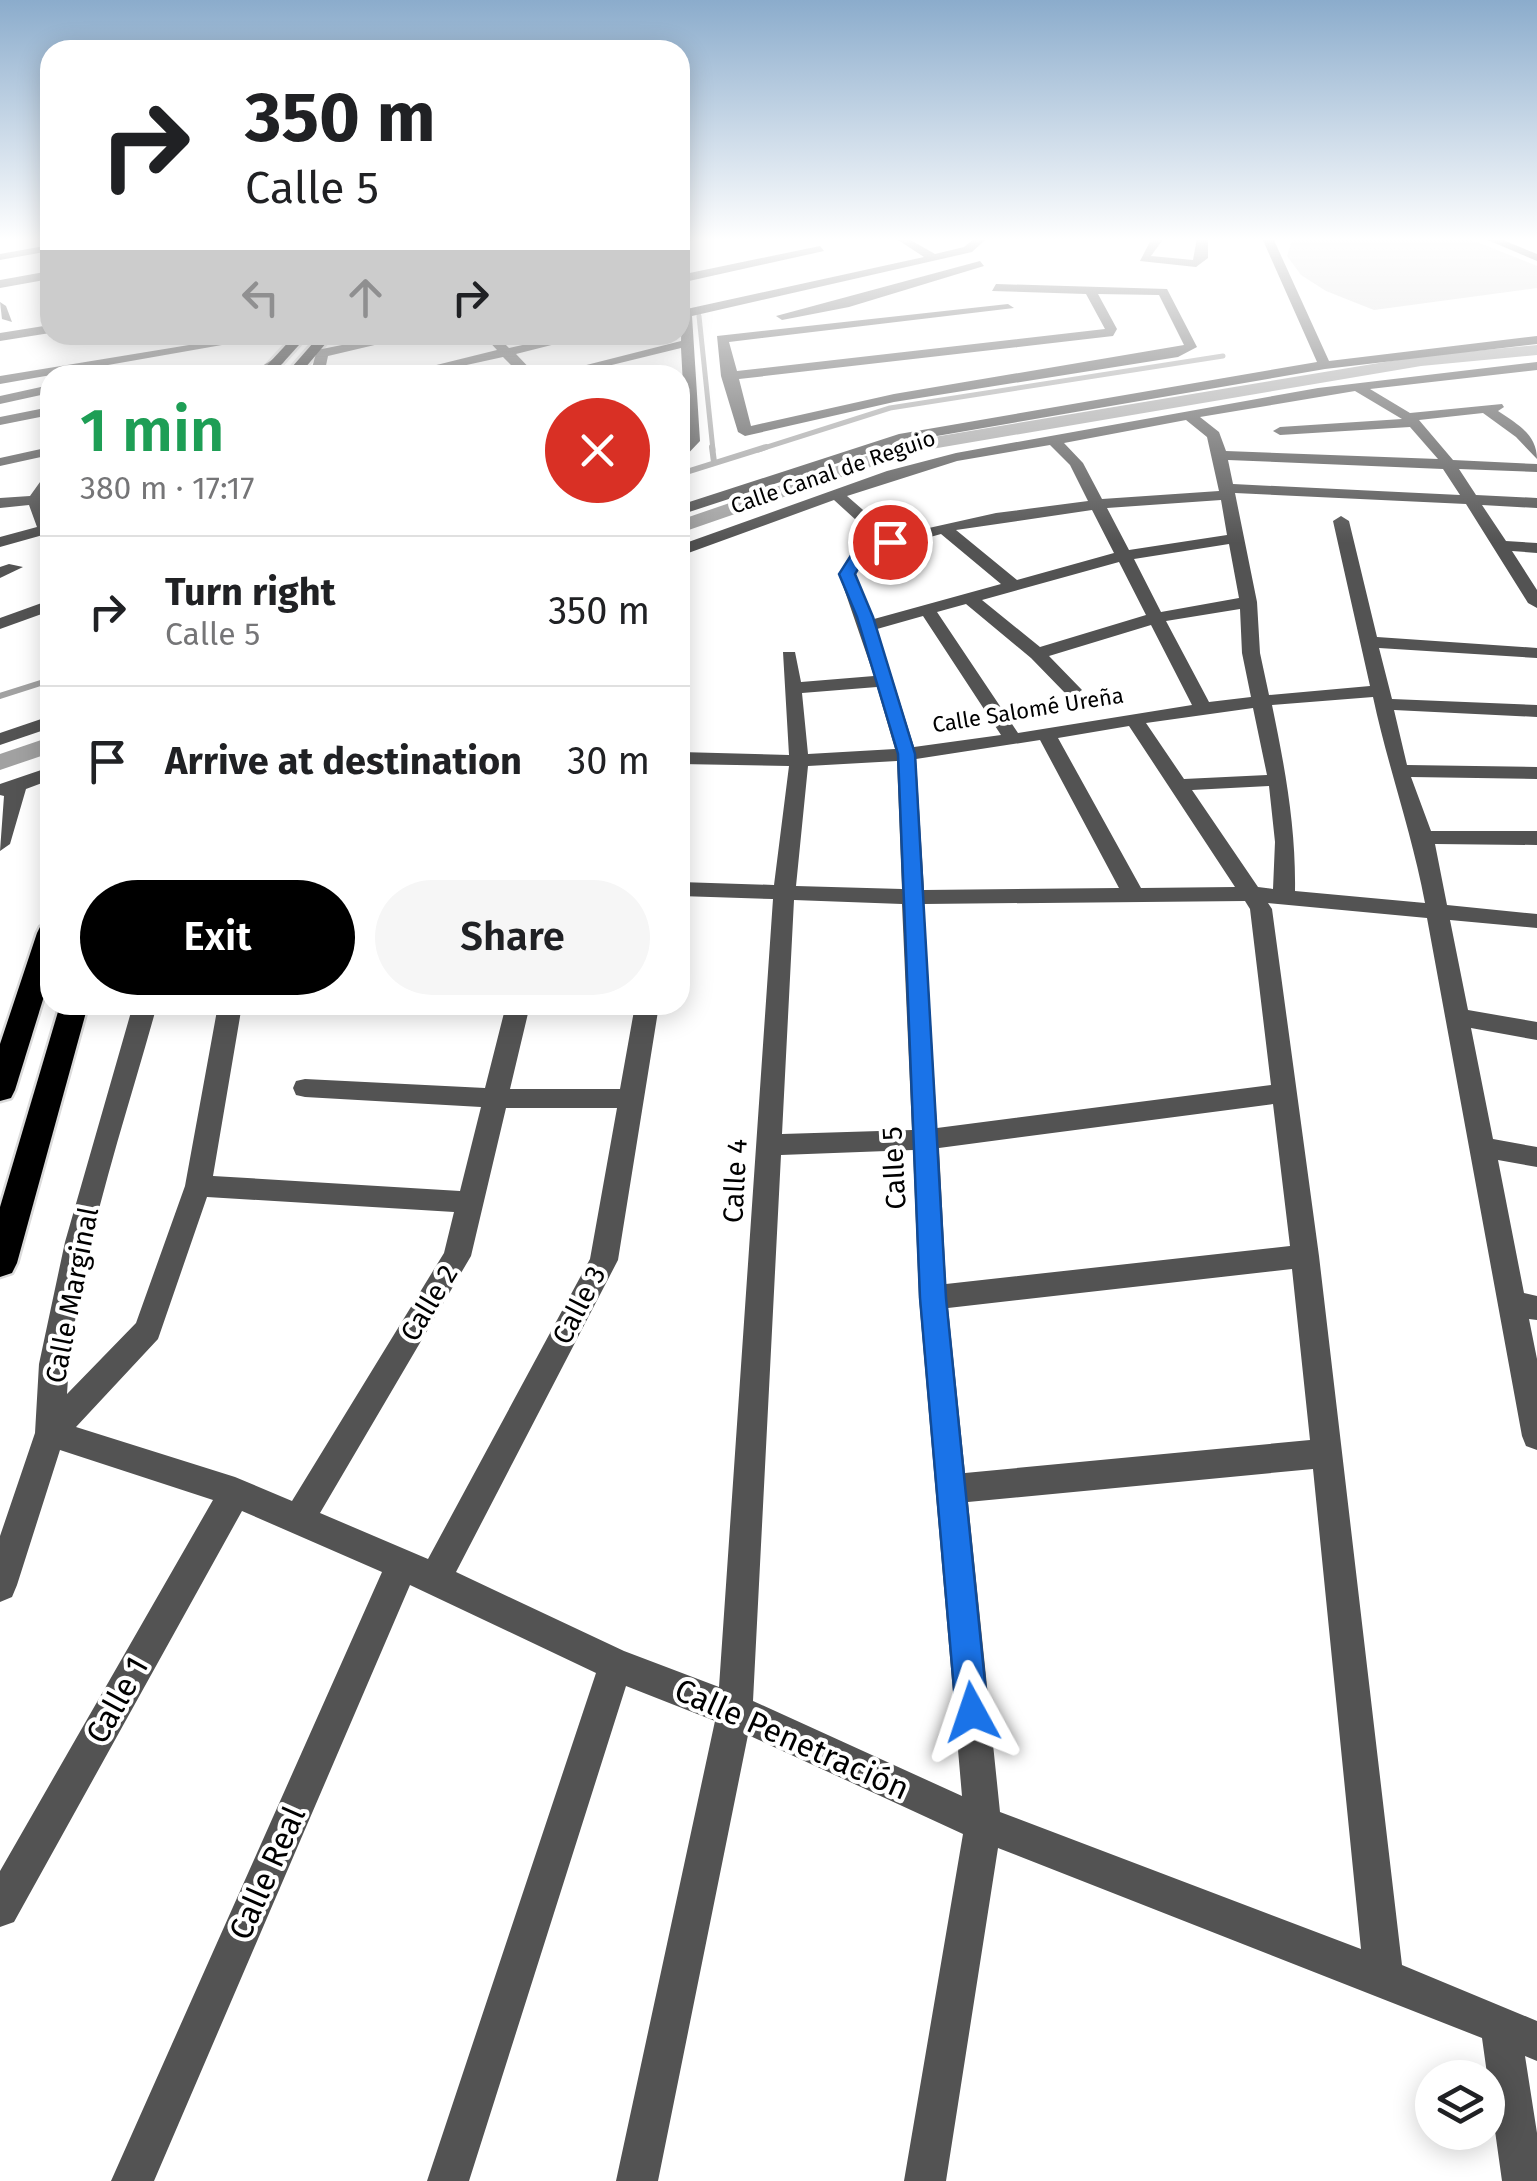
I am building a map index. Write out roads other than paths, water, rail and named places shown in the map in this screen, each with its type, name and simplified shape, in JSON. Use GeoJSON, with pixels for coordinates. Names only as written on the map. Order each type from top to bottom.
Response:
{"type":"FeatureCollection","features":[{"type":"Feature","properties":{"kind":"highway"},"geometry":{"type":"LineString","coordinates":[[0,1090],[40,964]]}},
{"type":"Feature","properties":{"kind":"highway"},"geometry":{"type":"LineString","coordinates":[[0,1263],[71,1015]]}},
{"type":"Feature","properties":{"kind":"main road"},"geometry":{"type":"LineString","coordinates":[[274,365],[292,345]]}},
{"type":"Feature","properties":{"kind":"main road"},"geometry":{"type":"LineString","coordinates":[[302,365],[321,345]]}},
{"type":"Feature","properties":{"kind":"street"},"geometry":{"type":"LineString","coordinates":[[720,340],[748,434],[857,406],[1178,353],[1191,347],[1187,340]]}},
{"type":"Feature","properties":{"kind":"street"},"geometry":{"type":"LineString","coordinates":[[728,376],[935,340]]}},
{"type":"Feature","properties":{"kind":"street"},"geometry":{"type":"LineString","coordinates":[[1033,340],[1059,371]]}},
{"type":"Feature","properties":{"kind":"street"},"geometry":{"type":"LineString","coordinates":[[1313,340],[1324,365]]}},
{"type":"Feature","properties":{"kind":"street","name":"Calle Canal de Reguio"},"geometry":{"type":"LineString","coordinates":[[690,503],[899,438],[1324,365],[1537,340]]}},
{"type":"Feature","properties":{"kind":"street"},"geometry":{"type":"LineString","coordinates":[[80,365],[190,345]]}},
{"type":"Feature","properties":{"kind":"street"},"geometry":{"type":"LineString","coordinates":[[317,365],[316,352],[355,345]]}},
{"type":"Feature","properties":{"kind":"street"},"geometry":{"type":"LineString","coordinates":[[499,345],[519,365]]}},
{"type":"Feature","properties":{"kind":"street"},"geometry":{"type":"LineString","coordinates":[[448,365],[539,345]]}},
{"type":"Feature","properties":{"kind":"street"},"geometry":{"type":"LineString","coordinates":[[596,365],[679,345]]}},
{"type":"Feature","properties":{"kind":"street"},"geometry":{"type":"LineString","coordinates":[[139,354],[149,365]]}},
{"type":"Feature","properties":{"kind":"street"},"geometry":{"type":"LineString","coordinates":[[271,365],[278,360]]}},
{"type":"Feature","properties":{"kind":"street","name":"Calle Canal de Reguio"},"geometry":{"type":"LineString","coordinates":[[690,546],[892,474],[956,457],[1360,388],[1476,370],[1537,366]]}},
{"type":"Feature","properties":{"kind":"street"},"geometry":{"type":"LineString","coordinates":[[0,380],[40,373]]}},
{"type":"Feature","properties":{"kind":"street"},"geometry":{"type":"LineString","coordinates":[[1360,388],[1410,420],[1452,468],[1537,603]]}},
{"type":"Feature","properties":{"kind":"street"},"geometry":{"type":"LineString","coordinates":[[0,400],[40,391]]}},
{"type":"Feature","properties":{"kind":"street"},"geometry":{"type":"LineString","coordinates":[[1280,431],[1410,420],[1491,408],[1521,434],[1537,455]]}},
{"type":"Feature","properties":{"kind":"street"},"geometry":{"type":"LineString","coordinates":[[0,422],[40,413]]}},
{"type":"Feature","properties":{"kind":"street"},"geometry":{"type":"LineString","coordinates":[[1190,417],[1214,435],[1220,456],[1248,602],[1251,653],[1278,780],[1285,842],[1284,896]]}},
{"type":"Feature","properties":{"kind":"street"},"geometry":{"type":"LineString","coordinates":[[690,419],[694,441],[690,446]]}},
{"type":"Feature","properties":{"kind":"street"},"geometry":{"type":"LineString","coordinates":[[1054,441],[1076,463],[1202,707]]}},
{"type":"Feature","properties":{"kind":"street"},"geometry":{"type":"LineString","coordinates":[[0,462],[40,453]]}},
{"type":"Feature","properties":{"kind":"street"},"geometry":{"type":"LineString","coordinates":[[1220,456],[1452,468],[1537,468]]}},
{"type":"Feature","properties":{"kind":"street"},"geometry":{"type":"LineString","coordinates":[[0,503],[34,500],[40,492]]}},
{"type":"Feature","properties":{"kind":"street"},"geometry":{"type":"LineString","coordinates":[[837,494],[890,542],[1096,502],[1227,492],[1537,504]]}},
{"type":"Feature","properties":{"kind":"street"},"geometry":{"type":"LineString","coordinates":[[34,500],[40,512]]}},
{"type":"Feature","properties":{"kind":"street"},"geometry":{"type":"LineString","coordinates":[[1341,521],[1399,771],[1423,838],[1482,1147],[1524,1306],[1537,1436]]}},
{"type":"Feature","properties":{"kind":"street"},"geometry":{"type":"LineString","coordinates":[[0,542],[40,530]]}},
{"type":"Feature","properties":{"kind":"street"},"geometry":{"type":"LineString","coordinates":[[946,530],[1014,586]]}},
{"type":"Feature","properties":{"kind":"street"},"geometry":{"type":"LineString","coordinates":[[868,626],[1125,555],[1236,538]]}},
{"type":"Feature","properties":{"kind":"street","name":"Calle 5"},"geometry":{"type":"LineString","coordinates":[[890,542],[860,552],[847,574],[868,626],[906,754],[933,1298],[983,1824],[926,2181]]}},
{"type":"Feature","properties":{"kind":"street"},"geometry":{"type":"LineString","coordinates":[[1502,546],[1537,548]]}},
{"type":"Feature","properties":{"kind":"street"},"geometry":{"type":"LineString","coordinates":[[969,598],[1037,654],[1073,690]]}},
{"type":"Feature","properties":{"kind":"street"},"geometry":{"type":"LineString","coordinates":[[1037,654],[1156,618],[1248,602]]}},
{"type":"Feature","properties":{"kind":"street"},"geometry":{"type":"LineString","coordinates":[[0,624],[40,610]]}},
{"type":"Feature","properties":{"kind":"street"},"geometry":{"type":"LineString","coordinates":[[928,610],[1012,738]]}},
{"type":"Feature","properties":{"kind":"street"},"geometry":{"type":"LineString","coordinates":[[1371,642],[1537,653]]}},
{"type":"Feature","properties":{"kind":"street","name":"Calle 4"},"geometry":{"type":"LineString","coordinates":[[637,2181],[734,1711],[784,892],[799,762],[789,656]]}},
{"type":"Feature","properties":{"kind":"street"},"geometry":{"type":"LineString","coordinates":[[794,688],[884,681]]}},
{"type":"Feature","properties":{"kind":"street","name":"Calle Salomé Ureña"},"geometry":{"type":"LineString","coordinates":[[690,758],[799,762],[906,754],[1260,700],[1384,697],[1537,712]]}},
{"type":"Feature","properties":{"kind":"street"},"geometry":{"type":"LineString","coordinates":[[1134,720],[1261,909],[1305,1256],[1384,1976]]}},
{"type":"Feature","properties":{"kind":"street"},"geometry":{"type":"LineString","coordinates":[[0,739],[40,725]]}},
{"type":"Feature","properties":{"kind":"street"},"geometry":{"type":"LineString","coordinates":[[1046,734],[1135,898]]}},
{"type":"Feature","properties":{"kind":"street"},"geometry":{"type":"LineString","coordinates":[[1399,771],[1537,772]]}},
{"type":"Feature","properties":{"kind":"street"},"geometry":{"type":"LineString","coordinates":[[0,844],[8,788],[40,777]]}},
{"type":"Feature","properties":{"kind":"street"},"geometry":{"type":"LineString","coordinates":[[1179,785],[1278,780]]}},
{"type":"Feature","properties":{"kind":"street"},"geometry":{"type":"LineString","coordinates":[[1423,838],[1537,838]]}},
{"type":"Feature","properties":{"kind":"street"},"geometry":{"type":"LineString","coordinates":[[690,889],[914,897],[1252,894],[1537,921]]}},
{"type":"Feature","properties":{"kind":"street","name":"Calle Marginal"},"geometry":{"type":"LineString","coordinates":[[0,1585],[50,1433],[54,1364],[79,1242],[142,1015]]}},
{"type":"Feature","properties":{"kind":"street"},"geometry":{"type":"LineString","coordinates":[[50,1433],[148,1330],[198,1186],[228,1015]]}},
{"type":"Feature","properties":{"kind":"street","name":"Calle 2"},"geometry":{"type":"LineString","coordinates":[[298,1519],[457,1256],[516,1015]]}},
{"type":"Feature","properties":{"kind":"street","name":"Calle 3"},"geometry":{"type":"LineString","coordinates":[[418,1572],[604,1260],[645,1015]]}},
{"type":"Feature","properties":{"kind":"street"},"geometry":{"type":"LineString","coordinates":[[1457,1017],[1537,1031]]}},
{"type":"Feature","properties":{"kind":"street"},"geometry":{"type":"LineString","coordinates":[[305,1088],[496,1098],[632,1099]]}},
{"type":"Feature","properties":{"kind":"street"},"geometry":{"type":"LineString","coordinates":[[770,1145],[925,1140],[1285,1093]]}},
{"type":"Feature","properties":{"kind":"street"},"geometry":{"type":"LineString","coordinates":[[1482,1147],[1537,1157]]}},
{"type":"Feature","properties":{"kind":"street"},"geometry":{"type":"LineString","coordinates":[[198,1186],[470,1202]]}},
{"type":"Feature","properties":{"kind":"street"},"geometry":{"type":"LineString","coordinates":[[933,1298],[1305,1256]]}},
{"type":"Feature","properties":{"kind":"street","name":"Calle Penetración"},"geometry":{"type":"LineString","coordinates":[[50,1433],[235,1492],[616,1665],[734,1711],[983,1824],[1384,1976],[1518,2033]]}},
{"type":"Feature","properties":{"kind":"street"},"geometry":{"type":"LineString","coordinates":[[951,1489],[1327,1453]]}},
{"type":"Feature","properties":{"kind":"street","name":"Calle 1"},"geometry":{"type":"LineString","coordinates":[[0,1908],[235,1492]]}},
{"type":"Feature","properties":{"kind":"street","name":"Calle Real"},"geometry":{"type":"LineString","coordinates":[[132,2181],[418,1572]]}},
{"type":"Feature","properties":{"kind":"street"},"geometry":{"type":"LineString","coordinates":[[448,2181],[616,1665]]}},
{"type":"Feature","properties":{"kind":"street"},"geometry":{"type":"LineString","coordinates":[[1518,2033],[1523,2181]]}},
{"type":"Feature","properties":{"kind":"waterway"},"geometry":{"type":"LineString","coordinates":[[701,340],[713,450]]}},
{"type":"Feature","properties":{"kind":"waterway"},"geometry":{"type":"LineString","coordinates":[[690,524],[910,447],[1421,361],[1537,350]]}},
{"type":"Feature","properties":{"kind":"waterway"},"geometry":{"type":"LineString","coordinates":[[758,450],[890,408],[1223,356]]}},
{"type":"Feature","properties":{"kind":"waterway"},"geometry":{"type":"LineString","coordinates":[[712,447],[714,462]]}},
{"type":"Feature","properties":{"kind":"waterway"},"geometry":{"type":"LineString","coordinates":[[690,471],[766,447]]}},
{"type":"Feature","properties":{"kind":"waterway"},"geometry":{"type":"LineString","coordinates":[[0,696],[40,683]]}},
{"type":"Feature","properties":{"kind":"waterway"},"geometry":{"type":"LineString","coordinates":[[0,762],[40,748]]}}]}
